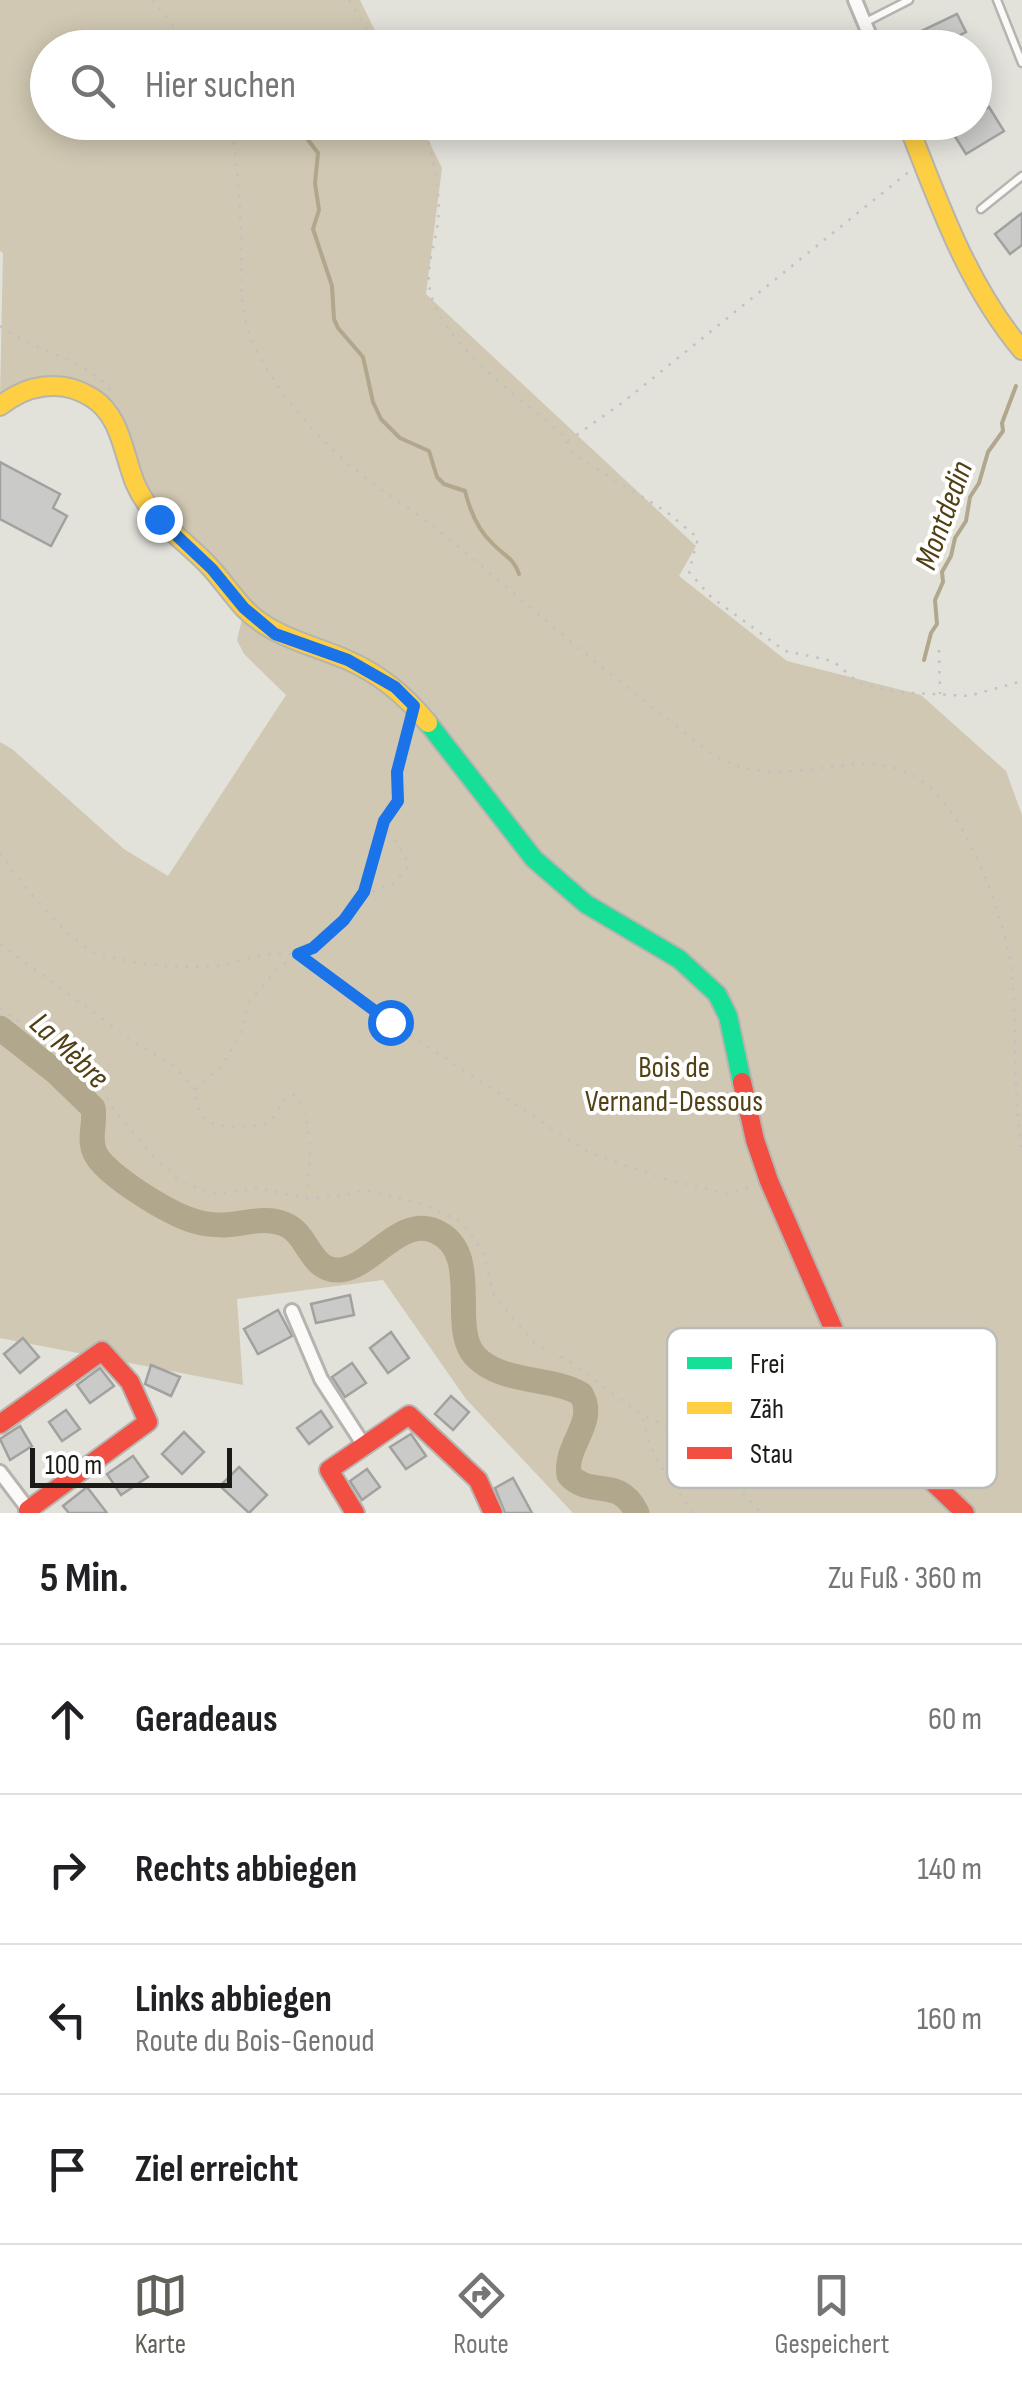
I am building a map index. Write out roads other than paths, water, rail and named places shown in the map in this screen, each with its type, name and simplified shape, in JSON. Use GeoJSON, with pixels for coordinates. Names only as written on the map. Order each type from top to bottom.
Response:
{"type":"FeatureCollection","features":[{"type":"Feature","properties":{"kind":"street"},"geometry":{"type":"LineString","coordinates":[[855,0],[867,30]]}},
{"type":"Feature","properties":{"kind":"street"},"geometry":{"type":"LineString","coordinates":[[914,140],[971,275],[997,319],[1022,350]]}},
{"type":"Feature","properties":{"kind":"street"},"geometry":{"type":"LineString","coordinates":[[0,406],[25,388],[51,385],[75,389],[98,401],[113,421],[142,496],[244,608],[275,634],[334,654],[395,687],[534,858],[586,904],[678,959],[717,994],[728,1016],[755,1140],[769,1181],[833,1328]]}},
{"type":"Feature","properties":{"kind":"street"},"geometry":{"type":"LineString","coordinates":[[292,1310],[321,1380],[364,1444]]}},
{"type":"Feature","properties":{"kind":"street"},"geometry":{"type":"LineString","coordinates":[[0,1424],[102,1351],[130,1382],[148,1422],[29,1511],[0,1472]]}},
{"type":"Feature","properties":{"kind":"street"},"geometry":{"type":"LineString","coordinates":[[355,1513],[329,1470],[404,1416],[414,1418],[478,1480],[493,1513]]}},
{"type":"Feature","properties":{"kind":"street"},"geometry":{"type":"LineString","coordinates":[[939,1488],[965,1513]]}},
{"type":"Feature","properties":{"kind":"lane"},"geometry":{"type":"LineString","coordinates":[[864,22],[909,0]]}},
{"type":"Feature","properties":{"kind":"lane"},"geometry":{"type":"LineString","coordinates":[[997,0],[1022,63]]}},
{"type":"Feature","properties":{"kind":"lane"},"geometry":{"type":"LineString","coordinates":[[981,208],[1022,176]]}},
{"type":"Feature","properties":{"kind":"waterway"},"geometry":{"type":"LineString","coordinates":[[308,140],[318,153],[315,183],[319,210],[313,229],[332,286],[334,319],[363,357],[381,419],[400,438],[429,451],[437,477],[444,484],[465,491],[482,532],[511,560],[519,574]]}},
{"type":"Feature","properties":{"kind":"waterway","name":"Montdedin"},"geometry":{"type":"LineString","coordinates":[[924,660],[937,624],[935,600],[943,582],[942,572],[966,521],[970,497],[979,483],[988,452],[1003,431],[1002,423],[1016,386]]}},
{"type":"Feature","properties":{"kind":"waterway","name":"La Mèbre"},"geometry":{"type":"LineString","coordinates":[[0,1028],[57,1073],[93,1108],[92,1142],[101,1162],[139,1193],[183,1217],[216,1225],[262,1221],[284,1224],[299,1235],[322,1265],[340,1270],[363,1261],[409,1230],[435,1231],[450,1241],[462,1272],[464,1327],[475,1356],[498,1371],[581,1394],[586,1414],[571,1454],[569,1475],[586,1486],[622,1494],[637,1513]]}},
{"type":"Feature","properties":{"kind":"park label","name":"Bois de Vernand-Dessous"},"geometry":{"type":"Point","coordinates":[674,1084]}}]}
